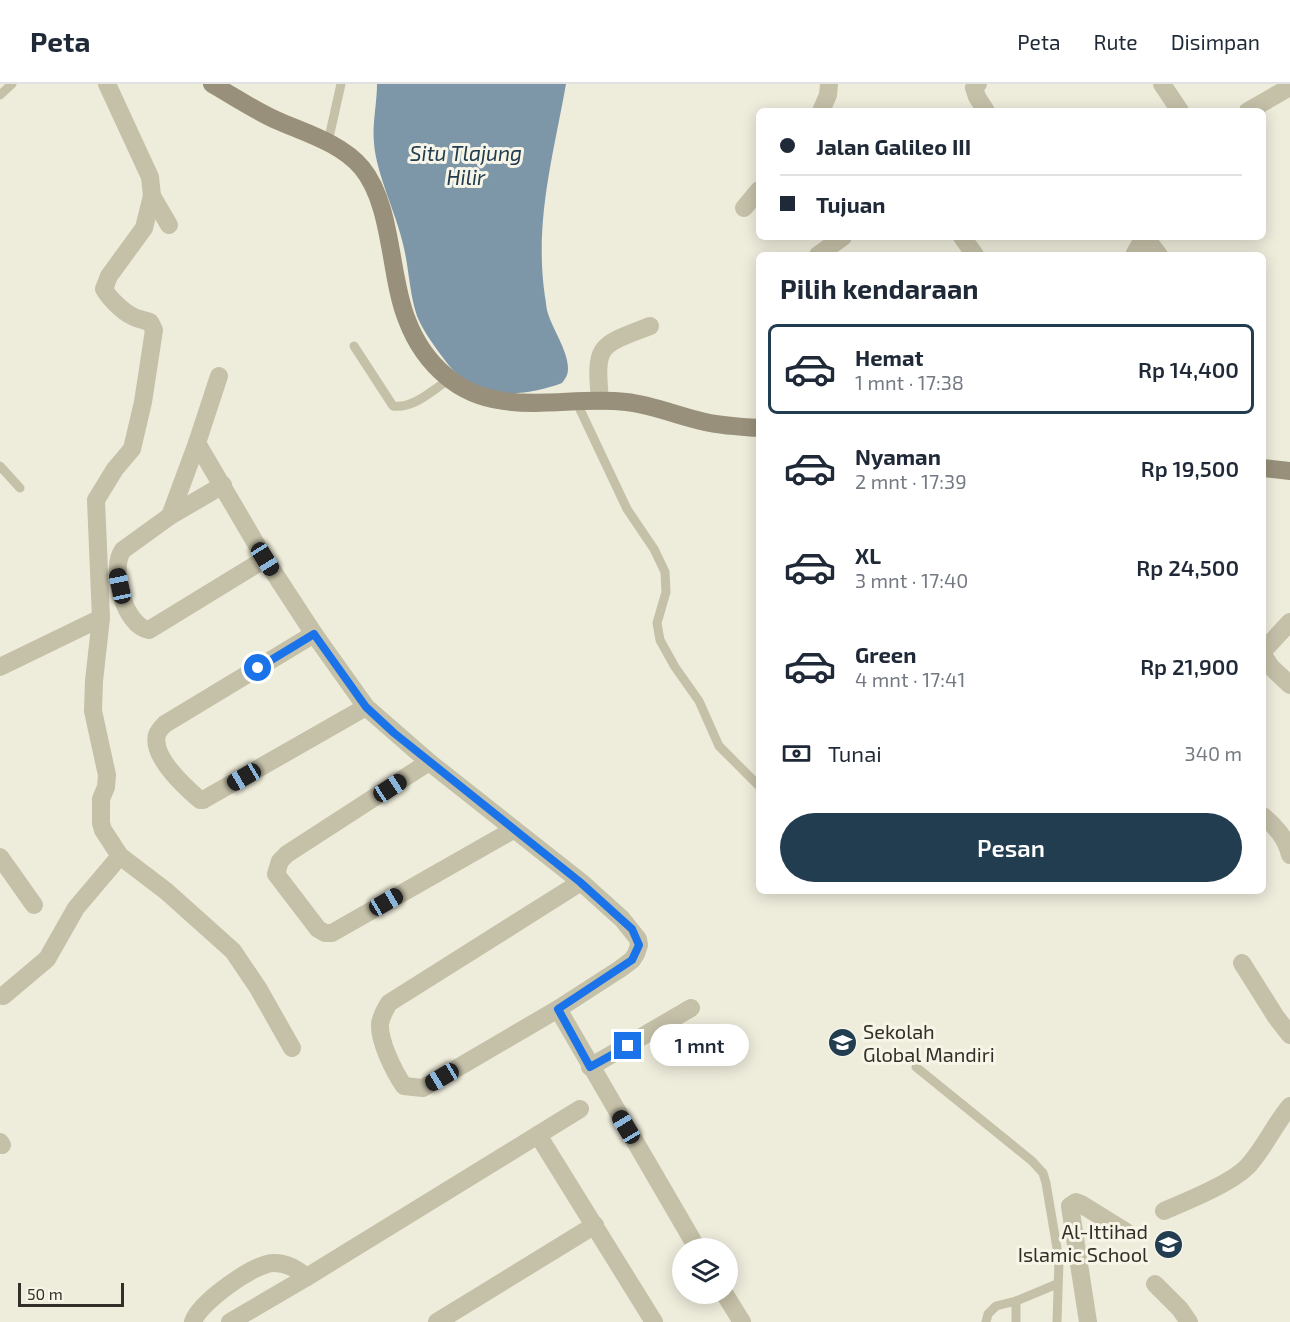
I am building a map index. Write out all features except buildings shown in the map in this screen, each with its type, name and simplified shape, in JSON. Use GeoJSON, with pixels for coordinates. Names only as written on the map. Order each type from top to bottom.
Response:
{"type":"FeatureCollection","features":[{"type":"Feature","properties":{"kind":"street"},"geometry":{"type":"LineString","coordinates":[[107,84],[150,177],[152,196],[144,228],[109,276],[104,289],[125,312],[150,322],[154,330],[143,402],[132,449],[115,469],[96,500],[101,618],[93,711],[107,775],[100,815],[103,830],[120,855],[166,891],[233,951],[258,988],[292,1048]]}},
{"type":"Feature","properties":{"kind":"street"},"geometry":{"type":"LineString","coordinates":[[212,84],[258,111],[328,142],[352,158],[369,178],[383,215],[406,318],[424,353],[450,379],[476,395],[495,400],[516,403],[614,400],[642,404],[706,423],[756,428]]}},
{"type":"Feature","properties":{"kind":"street"},"geometry":{"type":"LineString","coordinates":[[822,108],[828,95],[829,84]]}},
{"type":"Feature","properties":{"kind":"street"},"geometry":{"type":"LineString","coordinates":[[978,84],[974,88],[975,93],[984,108]]}},
{"type":"Feature","properties":{"kind":"street"},"geometry":{"type":"LineString","coordinates":[[1162,84],[1178,108]]}},
{"type":"Feature","properties":{"kind":"street"},"geometry":{"type":"LineString","coordinates":[[1253,108],[1290,87]]}},
{"type":"Feature","properties":{"kind":"street"},"geometry":{"type":"LineString","coordinates":[[744,208],[756,194]]}},
{"type":"Feature","properties":{"kind":"street"},"geometry":{"type":"LineString","coordinates":[[152,196],[169,225]]}},
{"type":"Feature","properties":{"kind":"street"},"geometry":{"type":"LineString","coordinates":[[822,252],[839,240]]}},
{"type":"Feature","properties":{"kind":"street"},"geometry":{"type":"LineString","coordinates":[[1147,240],[1157,252]]}},
{"type":"Feature","properties":{"kind":"street"},"geometry":{"type":"LineString","coordinates":[[600,401],[597,368],[603,350],[622,337],[650,326]]}},
{"type":"Feature","properties":{"kind":"street"},"geometry":{"type":"LineString","coordinates":[[170,516],[219,376]]}},
{"type":"Feature","properties":{"kind":"street"},"geometry":{"type":"LineString","coordinates":[[197,443],[265,559],[314,634],[366,707],[429,762],[580,882],[632,929],[639,945],[632,960],[558,1009],[423,1088],[404,1086],[387,1053],[380,1027],[382,1015],[389,1003],[580,882]]}},
{"type":"Feature","properties":{"kind":"street"},"geometry":{"type":"LineString","coordinates":[[1266,468],[1290,471]]}},
{"type":"Feature","properties":{"kind":"street"},"geometry":{"type":"LineString","coordinates":[[223,484],[170,516],[123,550],[118,557],[116,567],[124,605],[137,626],[148,630],[265,559]]}},
{"type":"Feature","properties":{"kind":"street"},"geometry":{"type":"LineString","coordinates":[[0,667],[101,618]]}},
{"type":"Feature","properties":{"kind":"street"},"geometry":{"type":"LineString","coordinates":[[1266,650],[1290,622]]}},
{"type":"Feature","properties":{"kind":"street"},"geometry":{"type":"LineString","coordinates":[[314,634],[165,724],[158,733],[156,745],[176,778],[203,800],[366,707]]}},
{"type":"Feature","properties":{"kind":"street"},"geometry":{"type":"LineString","coordinates":[[1266,658],[1271,667],[1290,685]]}},
{"type":"Feature","properties":{"kind":"street"},"geometry":{"type":"LineString","coordinates":[[429,762],[287,854],[280,861],[276,874],[318,929],[325,933],[332,933],[513,830]]}},
{"type":"Feature","properties":{"kind":"street"},"geometry":{"type":"LineString","coordinates":[[1266,819],[1277,828],[1288,846],[1290,855]]}},
{"type":"Feature","properties":{"kind":"street"},"geometry":{"type":"LineString","coordinates":[[3,996],[46,959],[76,908],[120,855]]}},
{"type":"Feature","properties":{"kind":"street"},"geometry":{"type":"LineString","coordinates":[[0,858],[34,905]]}},
{"type":"Feature","properties":{"kind":"street"},"geometry":{"type":"LineString","coordinates":[[1242,963],[1290,1035]]}},
{"type":"Feature","properties":{"kind":"street"},"geometry":{"type":"LineString","coordinates":[[590,1067],[690,1008]]}},
{"type":"Feature","properties":{"kind":"street"},"geometry":{"type":"LineString","coordinates":[[558,1009],[692,1238]]}},
{"type":"Feature","properties":{"kind":"street"},"geometry":{"type":"LineString","coordinates":[[1164,1211],[1242,1172],[1290,1106]]}},
{"type":"Feature","properties":{"kind":"street"},"geometry":{"type":"LineString","coordinates":[[230,1322],[250,1318],[307,1277],[580,1109]]}},
{"type":"Feature","properties":{"kind":"street"},"geometry":{"type":"LineString","coordinates":[[538,1135],[654,1322]]}},
{"type":"Feature","properties":{"kind":"street"},"geometry":{"type":"LineString","coordinates":[[1088,1322],[1070,1206],[1076,1202],[1081,1204],[1126,1232]]}},
{"type":"Feature","properties":{"kind":"street"},"geometry":{"type":"LineString","coordinates":[[437,1322],[595,1225]]}},
{"type":"Feature","properties":{"kind":"street"},"geometry":{"type":"LineString","coordinates":[[193,1322],[202,1307],[214,1295],[256,1268],[272,1263],[290,1265],[307,1277]]}},
{"type":"Feature","properties":{"kind":"street"},"geometry":{"type":"LineString","coordinates":[[1155,1284],[1180,1309],[1189,1322]]}},
{"type":"Feature","properties":{"kind":"street"},"geometry":{"type":"LineString","coordinates":[[731,1304],[742,1322]]}},
{"type":"Feature","properties":{"kind":"lane"},"geometry":{"type":"LineString","coordinates":[[0,95],[12,84]]}},
{"type":"Feature","properties":{"kind":"lane"},"geometry":{"type":"LineString","coordinates":[[328,142],[341,84]]}},
{"type":"Feature","properties":{"kind":"lane"},"geometry":{"type":"LineString","coordinates":[[354,346],[393,405],[402,407],[414,404],[450,379]]}},
{"type":"Feature","properties":{"kind":"lane"},"geometry":{"type":"LineString","coordinates":[[576,401],[627,508],[654,549],[665,572],[666,592],[657,623],[660,640],[675,667],[699,701],[719,746],[756,783]]}},
{"type":"Feature","properties":{"kind":"lane"},"geometry":{"type":"LineString","coordinates":[[0,466],[20,488]]}},
{"type":"Feature","properties":{"kind":"lane"},"geometry":{"type":"LineString","coordinates":[[916,1067],[1032,1161],[1042,1173],[1046,1183],[1059,1260],[1057,1322]]}},
{"type":"Feature","properties":{"kind":"lane"},"geometry":{"type":"LineString","coordinates":[[986,1322],[988,1314],[996,1306],[1016,1301],[1057,1284]]}},
{"type":"Feature","properties":{"kind":"lane"},"geometry":{"type":"LineString","coordinates":[[1016,1301],[1016,1322]]}},
{"type":"Feature","properties":{"kind":"water","name":"Situ Tlajung Hilir"},"geometry":{"type":"Polygon","coordinates":[[[377,84],[566,84],[546,190],[542,242],[542,269],[547,308],[567,360],[567,375],[562,383],[539,390],[516,393],[480,388],[456,373],[426,334],[414,307],[403,244],[376,155],[374,129],[377,84]]]}},
{"type":"Feature","properties":{"kind":"place","name":"Sekolah Global Mandiri"},"geometry":{"type":"Point","coordinates":[842,1043]}},
{"type":"Feature","properties":{"kind":"place","name":"Al-Ittihad Islamic School"},"geometry":{"type":"Point","coordinates":[1169,1244]}},
{"type":"Feature","properties":{"kind":"route"},"geometry":{"type":"LineString","coordinates":[[258,668],[314,634],[366,707],[394,733],[580,882],[632,929],[639,945],[632,960],[558,1009],[590,1067],[628,1046]]}}]}
